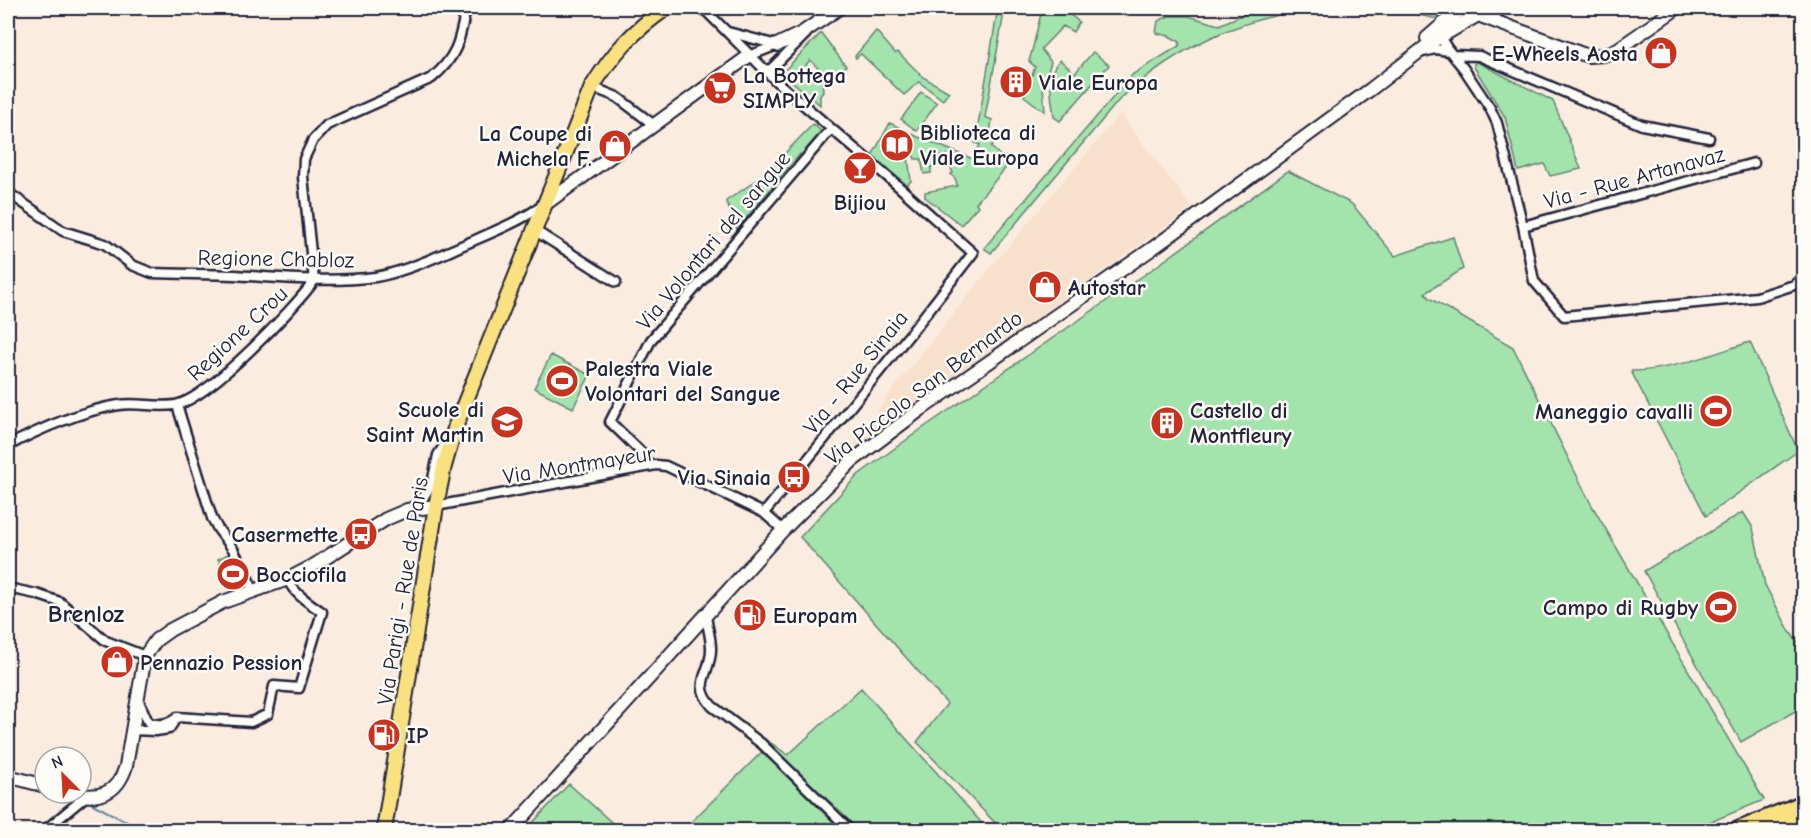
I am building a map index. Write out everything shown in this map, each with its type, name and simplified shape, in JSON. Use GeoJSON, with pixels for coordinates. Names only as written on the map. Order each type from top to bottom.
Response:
{"type":"FeatureCollection","features":[{"type":"Feature","properties":{"kind":"highway"},"geometry":{"type":"LineString","coordinates":[[1738,831],[1803,803]]}},
{"type":"Feature","properties":{"kind":"highway"},"geometry":{"type":"LineString","coordinates":[[1767,831],[1803,815]]}},
{"type":"Feature","properties":{"kind":"main road","name":"Via Parigi - Rue de Paris"},"geometry":{"type":"LineString","coordinates":[[384,831],[436,506],[444,466],[456,425],[592,87],[619,47],[633,33],[666,8]]}},
{"type":"Feature","properties":{"kind":"street"},"geometry":{"type":"LineString","coordinates":[[314,281],[303,177],[304,159],[312,140],[327,125],[432,78],[446,66],[456,50],[466,8]]}},
{"type":"Feature","properties":{"kind":"street"},"geometry":{"type":"LineString","coordinates":[[703,8],[749,56],[831,129]]}},
{"type":"Feature","properties":{"kind":"street"},"geometry":{"type":"LineString","coordinates":[[544,205],[749,56],[777,45],[839,8]]}},
{"type":"Feature","properties":{"kind":"street"},"geometry":{"type":"LineString","coordinates":[[1445,8],[1447,13],[1445,22]]}},
{"type":"Feature","properties":{"kind":"street"},"geometry":{"type":"LineString","coordinates":[[1474,12],[1491,16],[1500,8]]}},
{"type":"Feature","properties":{"kind":"street"},"geometry":{"type":"LineString","coordinates":[[1474,12],[1588,56],[1604,55],[1618,49],[1677,8]]}},
{"type":"Feature","properties":{"kind":"street","name":"Via Piccolo San Bernardo"},"geometry":{"type":"LineString","coordinates":[[1395,71],[1445,22],[1474,12]]}},
{"type":"Feature","properties":{"kind":"street","name":"Via Piccolo San Bernardo"},"geometry":{"type":"LineString","coordinates":[[511,831],[783,530],[852,461],[1153,248],[1474,12]]}},
{"type":"Feature","properties":{"kind":"street"},"geometry":{"type":"LineString","coordinates":[[764,70],[774,65],[814,25]]}},
{"type":"Feature","properties":{"kind":"street"},"geometry":{"type":"LineString","coordinates":[[726,31],[777,45],[780,49],[774,65],[777,82]]}},
{"type":"Feature","properties":{"kind":"street"},"geometry":{"type":"LineString","coordinates":[[1440,37],[1490,108],[1497,123],[1523,226],[1534,281],[1564,316],[1756,297],[1794,285],[1803,276]]}},
{"type":"Feature","properties":{"kind":"street","name":"Via Piccolo San Bernardo"},"geometry":{"type":"LineString","coordinates":[[1395,71],[1425,51],[1436,49],[1479,56],[1616,116],[1642,125],[1709,138]]}},
{"type":"Feature","properties":{"kind":"street"},"geometry":{"type":"LineString","coordinates":[[592,87],[618,97],[654,125]]}},
{"type":"Feature","properties":{"kind":"street","name":"Via - Rue Sinaia"},"geometry":{"type":"LineString","coordinates":[[764,513],[973,253],[831,129]]}},
{"type":"Feature","properties":{"kind":"street","name":"Via Volontari del sangue"},"geometry":{"type":"LineString","coordinates":[[650,466],[641,452],[609,422],[651,340],[831,129]]}},
{"type":"Feature","properties":{"kind":"street","name":"Via - Rue Artanavaz"},"geometry":{"type":"LineString","coordinates":[[1523,226],[1754,163]]}},
{"type":"Feature","properties":{"kind":"street","name":"Regione Chabloz"},"geometry":{"type":"LineString","coordinates":[[13,196],[63,231],[105,244],[123,260],[141,270],[152,273],[234,275],[314,281],[379,276],[413,265],[437,257],[513,223],[544,205]]}},
{"type":"Feature","properties":{"kind":"street"},"geometry":{"type":"LineString","coordinates":[[534,230],[616,282]]}},
{"type":"Feature","properties":{"kind":"street","name":"Regione Crou"},"geometry":{"type":"LineString","coordinates":[[8,446],[34,431],[119,405],[177,405],[198,396],[301,299],[314,281]]}},
{"type":"Feature","properties":{"kind":"street"},"geometry":{"type":"LineString","coordinates":[[177,405],[212,518],[233,549],[254,591]]}},
{"type":"Feature","properties":{"kind":"street"},"geometry":{"type":"LineString","coordinates":[[93,796],[100,796],[111,789],[122,778],[145,656],[156,640],[223,602],[288,579],[313,566],[386,519],[407,510],[422,500],[432,483],[438,455],[456,425]]}},
{"type":"Feature","properties":{"kind":"street","name":"Via Montmayeur"},"geometry":{"type":"LineString","coordinates":[[436,506],[650,466],[666,466],[764,513],[783,530]]}},
{"type":"Feature","properties":{"kind":"street"},"geometry":{"type":"LineString","coordinates":[[407,510],[436,506]]}},
{"type":"Feature","properties":{"kind":"street"},"geometry":{"type":"LineString","coordinates":[[137,696],[148,722],[160,724],[168,723],[177,717],[251,722],[268,714],[274,686],[299,688],[322,612],[296,592],[288,579]]}},
{"type":"Feature","properties":{"kind":"street"},"geometry":{"type":"LineString","coordinates":[[8,588],[60,602],[106,641],[145,656]]}},
{"type":"Feature","properties":{"kind":"street"},"geometry":{"type":"LineString","coordinates":[[706,615],[711,649],[702,681],[706,699],[762,744],[850,831]]}},
{"type":"Feature","properties":{"kind":"street"},"geometry":{"type":"LineString","coordinates":[[131,730],[169,729],[177,717]]}},
{"type":"Feature","properties":{"kind":"street"},"geometry":{"type":"LineString","coordinates":[[8,776],[33,783]]}},
{"type":"Feature","properties":{"kind":"street"},"geometry":{"type":"LineString","coordinates":[[45,831],[76,805]]}},
{"type":"Feature","properties":{"kind":"shaded area"},"geometry":{"type":"Polygon","coordinates":[[[1120,114],[1192,207],[849,451],[884,401],[989,269],[1120,114]]]}},
{"type":"Feature","properties":{"kind":"green space"},"geometry":{"type":"Polygon","coordinates":[[[998,8],[1005,8],[985,117],[992,120],[990,133],[998,138],[991,147],[1009,164],[976,203],[978,206],[961,225],[925,197],[925,192],[957,186],[950,166],[954,163],[954,158],[949,158],[947,155],[936,157],[936,166],[931,167],[931,173],[924,174],[921,159],[915,159],[913,155],[908,156],[911,181],[907,185],[872,156],[890,123],[973,159],[980,145],[975,143],[998,8]]]}},
{"type":"Feature","properties":{"kind":"green space"},"geometry":{"type":"Polygon","coordinates":[[[1043,8],[1062,8],[1079,22],[1073,32],[1063,26],[1041,49],[1051,62],[1043,87],[1045,112],[1024,96],[1035,67],[1029,61],[1043,8]]]}},
{"type":"Feature","properties":{"kind":"green space"},"geometry":{"type":"Polygon","coordinates":[[[1276,8],[1318,8],[1262,19],[1236,27],[1187,50],[1164,64],[1119,100],[991,253],[984,248],[1133,74],[1179,46],[1180,42],[1156,33],[1158,21],[1169,16],[1188,16],[1219,25],[1242,15],[1276,8]]]}},
{"type":"Feature","properties":{"kind":"green space"},"geometry":{"type":"Polygon","coordinates":[[[1371,8],[1441,8],[1443,13],[1438,18],[1432,18],[1403,11],[1371,8]]]}},
{"type":"Feature","properties":{"kind":"green space"},"geometry":{"type":"Polygon","coordinates":[[[876,31],[895,53],[898,52],[923,77],[949,92],[943,100],[919,82],[904,95],[861,54],[856,58],[855,56],[876,31]]]}},
{"type":"Feature","properties":{"kind":"green space"},"geometry":{"type":"Polygon","coordinates":[[[821,33],[846,66],[832,82],[810,60],[806,65],[822,79],[823,92],[820,96],[820,105],[782,73],[821,33]]]}},
{"type":"Feature","properties":{"kind":"green space"},"geometry":{"type":"Polygon","coordinates":[[[1093,52],[1109,65],[1060,121],[1054,117],[1051,94],[1051,79],[1055,65],[1060,60],[1075,73],[1093,52]]]}},
{"type":"Feature","properties":{"kind":"green space"},"geometry":{"type":"Polygon","coordinates":[[[1477,62],[1553,101],[1581,169],[1550,176],[1544,164],[1518,171],[1505,117],[1474,67],[1477,62]]]}},
{"type":"Feature","properties":{"kind":"green space"},"geometry":{"type":"Polygon","coordinates":[[[921,92],[937,103],[917,131],[901,119],[921,92]]]}},
{"type":"Feature","properties":{"kind":"green space"},"geometry":{"type":"Polygon","coordinates":[[[813,124],[820,130],[819,136],[802,156],[800,154],[737,229],[726,201],[763,176],[813,124]]]}},
{"type":"Feature","properties":{"kind":"green space"},"geometry":{"type":"Polygon","coordinates":[[[1288,171],[1352,204],[1395,256],[1453,237],[1463,269],[1425,293],[1429,298],[1513,347],[1591,504],[1764,800],[1691,830],[1002,830],[917,742],[947,704],[800,537],[858,475],[1154,268],[1288,171]]]}},
{"type":"Feature","properties":{"kind":"green space","name":"Maneggio cavalli"},"geometry":{"type":"Polygon","coordinates":[[[1750,342],[1798,451],[1706,516],[1631,371],[1676,365],[1750,342]]]}},
{"type":"Feature","properties":{"kind":"green space","name":"Palestra Viale Volontari del Sangue"},"geometry":{"type":"Polygon","coordinates":[[[551,355],[590,375],[573,408],[534,388],[551,355]]]}},
{"type":"Feature","properties":{"kind":"green space","name":"Campo di Rugby"},"geometry":{"type":"Polygon","coordinates":[[[1743,512],[1753,528],[1765,585],[1803,651],[1804,706],[1741,742],[1644,571],[1743,512]]]}},
{"type":"Feature","properties":{"kind":"green space","name":"Bocciofila"},"geometry":{"type":"Polygon","coordinates":[[[230,553],[247,585],[235,590],[218,559],[230,553]]]}},
{"type":"Feature","properties":{"kind":"green space"},"geometry":{"type":"Polygon","coordinates":[[[861,688],[988,830],[690,830],[691,822],[771,743],[788,755],[861,688]]]}},
{"type":"Feature","properties":{"kind":"green space"},"geometry":{"type":"Polygon","coordinates":[[[569,784],[620,830],[526,830],[569,784]]]}},
{"type":"Feature","properties":{"kind":"waterway"},"geometry":{"type":"LineString","coordinates":[[93,804],[142,830]]}},
{"type":"Feature","properties":{"kind":"place","name":"E-Wheels Aosta"},"geometry":{"type":"Point","coordinates":[1661,53]}},
{"type":"Feature","properties":{"kind":"place","name":"Viale Europa"},"geometry":{"type":"Point","coordinates":[1016,82]}},
{"type":"Feature","properties":{"kind":"place","name":"La Bottega SIMPLY"},"geometry":{"type":"Point","coordinates":[720,88]}},
{"type":"Feature","properties":{"kind":"place","name":"Biblioteca di Viale Europa"},"geometry":{"type":"Point","coordinates":[897,145]}},
{"type":"Feature","properties":{"kind":"place","name":"La Coupe di Michela F."},"geometry":{"type":"Point","coordinates":[615,146]}},
{"type":"Feature","properties":{"kind":"place","name":"Bijiou"},"geometry":{"type":"Point","coordinates":[860,168]}},
{"type":"Feature","properties":{"kind":"place","name":"Autostar"},"geometry":{"type":"Point","coordinates":[1045,287]}},
{"type":"Feature","properties":{"kind":"place","name":"Palestra Viale Volontari del Sangue"},"geometry":{"type":"Point","coordinates":[562,381]}},
{"type":"Feature","properties":{"kind":"place","name":"Maneggio cavalli"},"geometry":{"type":"Point","coordinates":[1716,411]}},
{"type":"Feature","properties":{"kind":"place","name":"Scuole di Saint Martin"},"geometry":{"type":"Point","coordinates":[507,422]}},
{"type":"Feature","properties":{"kind":"place","name":"Castello di Montfleury"},"geometry":{"type":"Point","coordinates":[1167,423]}},
{"type":"Feature","properties":{"kind":"place","name":"Via Sinaia"},"geometry":{"type":"Point","coordinates":[794,477]}},
{"type":"Feature","properties":{"kind":"place","name":"Casermette"},"geometry":{"type":"Point","coordinates":[361,534]}},
{"type":"Feature","properties":{"kind":"place","name":"Bocciofila"},"geometry":{"type":"Point","coordinates":[233,574]}},
{"type":"Feature","properties":{"kind":"place","name":"Campo di Rugby"},"geometry":{"type":"Point","coordinates":[1721,607]}},
{"type":"Feature","properties":{"kind":"place","name":"Europam"},"geometry":{"type":"Point","coordinates":[750,615]}},
{"type":"Feature","properties":{"kind":"place","name":"Pennazio Pession"},"geometry":{"type":"Point","coordinates":[117,662]}},
{"type":"Feature","properties":{"kind":"place","name":"IP"},"geometry":{"type":"Point","coordinates":[384,735]}},
{"type":"Feature","properties":{"kind":"district","name":"Brenloz"},"geometry":{"type":"Point","coordinates":[86,614]}}]}
